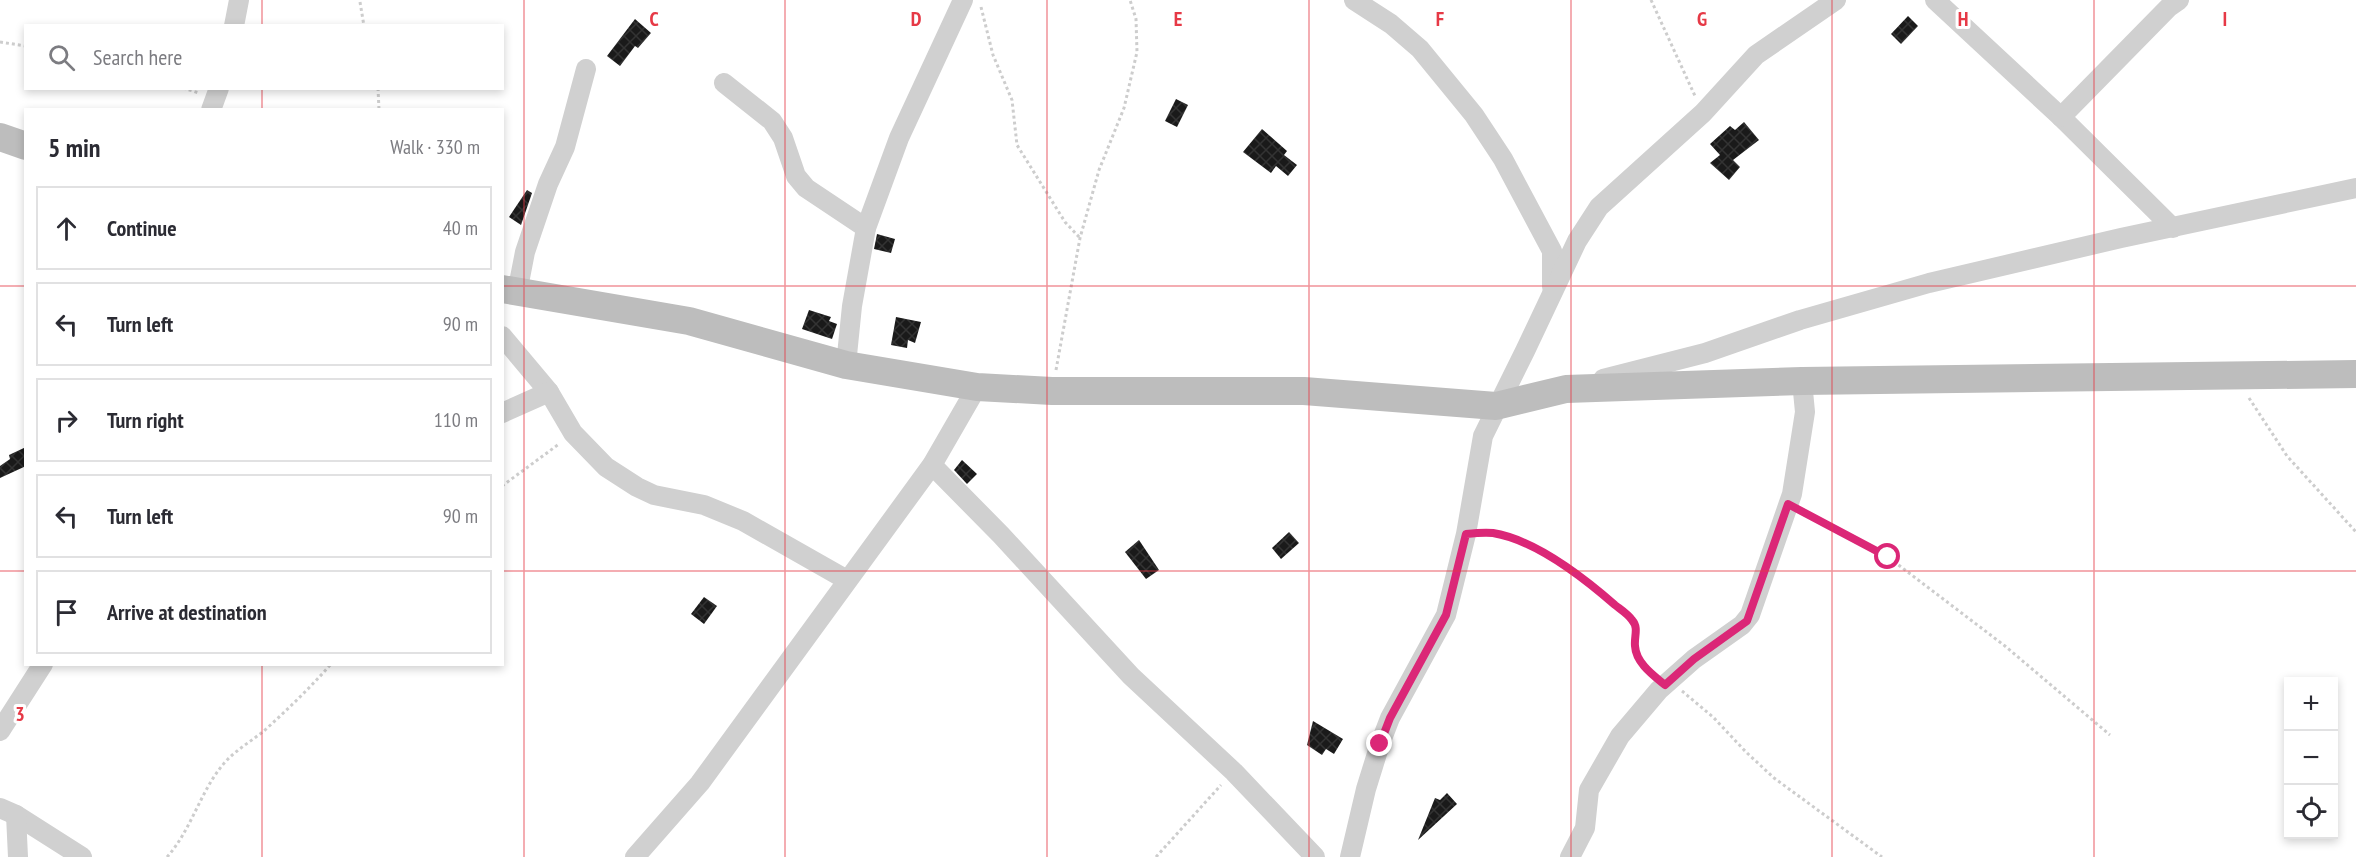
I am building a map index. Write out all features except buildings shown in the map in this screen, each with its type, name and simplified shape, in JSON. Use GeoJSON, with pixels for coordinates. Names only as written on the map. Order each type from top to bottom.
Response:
{"type":"FeatureCollection","features":[{"type":"Feature","properties":{"kind":"street"},"geometry":{"type":"LineString","coordinates":[[234,24],[239,0]]}},
{"type":"Feature","properties":{"kind":"street"},"geometry":{"type":"LineString","coordinates":[[1354,0],[1391,24],[1420,49],[1474,115],[1503,159],[1552,251],[1552,291]]}},
{"type":"Feature","properties":{"kind":"street"},"geometry":{"type":"LineString","coordinates":[[1350,857],[1366,789],[1390,718],[1446,615],[1466,534],[1483,436],[1496,406],[1526,351],[1576,241],[1599,207],[1703,113],[1756,55],[1836,0]]}},
{"type":"Feature","properties":{"kind":"street"},"geometry":{"type":"LineString","coordinates":[[1935,0],[2061,117],[2174,228]]}},
{"type":"Feature","properties":{"kind":"street"},"geometry":{"type":"LineString","coordinates":[[2061,117],[2169,7],[2179,0]]}},
{"type":"Feature","properties":{"kind":"street"},"geometry":{"type":"LineString","coordinates":[[846,364],[852,306],[866,228],[900,138],[971,2]]}},
{"type":"Feature","properties":{"kind":"street"},"geometry":{"type":"LineString","coordinates":[[586,69],[580,99],[565,147],[548,184],[510,291],[689,321],[846,364],[977,387],[1052,391],[1304,391],[1496,406],[1705,353],[1800,320],[1929,283],[2356,188]]}},
{"type":"Feature","properties":{"kind":"street"},"geometry":{"type":"LineString","coordinates":[[724,83],[772,121],[783,138],[796,176],[806,188],[866,228]]}},
{"type":"Feature","properties":{"kind":"street"},"geometry":{"type":"LineString","coordinates":[[212,108],[218,90]]}},
{"type":"Feature","properties":{"kind":"street"},"geometry":{"type":"LineString","coordinates":[[0,137],[24,145]]}},
{"type":"Feature","properties":{"kind":"street"},"geometry":{"type":"LineString","coordinates":[[504,338],[549,392],[573,433],[606,467],[654,495],[704,506],[743,521],[847,580]]}},
{"type":"Feature","properties":{"kind":"street"},"geometry":{"type":"LineString","coordinates":[[1566,389],[1802,381],[2356,374]]}},
{"type":"Feature","properties":{"kind":"street"},"geometry":{"type":"LineString","coordinates":[[1570,857],[1585,828],[1589,790],[1620,736],[1666,683],[1694,659],[1747,621],[1792,494],[1805,412],[1802,381]]}},
{"type":"Feature","properties":{"kind":"street"},"geometry":{"type":"LineString","coordinates":[[634,857],[700,783],[932,465],[977,387]]}},
{"type":"Feature","properties":{"kind":"street"},"geometry":{"type":"LineString","coordinates":[[504,412],[549,392]]}},
{"type":"Feature","properties":{"kind":"street"},"geometry":{"type":"LineString","coordinates":[[932,465],[1001,535],[1131,676],[1234,772],[1315,857]]}},
{"type":"Feature","properties":{"kind":"street"},"geometry":{"type":"LineString","coordinates":[[0,731],[42,666]]}},
{"type":"Feature","properties":{"kind":"street"},"geometry":{"type":"LineString","coordinates":[[8,812],[18,857]]}},
{"type":"Feature","properties":{"kind":"street"},"geometry":{"type":"LineString","coordinates":[[8,812],[82,857]]}},
{"type":"Feature","properties":{"kind":"path"},"geometry":{"type":"LineString","coordinates":[[1052,391],[1080,238],[1099,170],[1117,128],[1132,77],[1138,39],[1136,19],[1130,0]]}},
{"type":"Feature","properties":{"kind":"path"},"geometry":{"type":"LineString","coordinates":[[1651,0],[1703,113]]}},
{"type":"Feature","properties":{"kind":"path"},"geometry":{"type":"LineString","coordinates":[[360,2],[364,24]]}},
{"type":"Feature","properties":{"kind":"path"},"geometry":{"type":"LineString","coordinates":[[971,2],[1011,100],[1017,145],[1065,222],[1080,238]]}},
{"type":"Feature","properties":{"kind":"path"},"geometry":{"type":"LineString","coordinates":[[0,42],[24,46]]}},
{"type":"Feature","properties":{"kind":"path"},"geometry":{"type":"LineString","coordinates":[[378,90],[379,108]]}},
{"type":"Feature","properties":{"kind":"path"},"geometry":{"type":"LineString","coordinates":[[2236,377],[2287,456],[2356,532]]}},
{"type":"Feature","properties":{"kind":"path"},"geometry":{"type":"LineString","coordinates":[[504,485],[573,433]]}},
{"type":"Feature","properties":{"kind":"path"},"geometry":{"type":"LineString","coordinates":[[1788,504],[1888,557],[2004,646],[2110,735]]}},
{"type":"Feature","properties":{"kind":"path"},"geometry":{"type":"LineString","coordinates":[[1466,534],[1492,533],[1518,541],[1547,555],[1591,584],[1633,620],[1637,630],[1635,647],[1639,659],[1647,670],[1713,717],[1774,778],[1882,857]]}},
{"type":"Feature","properties":{"kind":"path"},"geometry":{"type":"LineString","coordinates":[[167,857],[180,842],[204,793],[228,758],[263,731],[306,692],[329,666]]}},
{"type":"Feature","properties":{"kind":"path"},"geometry":{"type":"LineString","coordinates":[[1156,857],[1234,772]]}},
{"type":"Feature","properties":{"kind":"route"},"geometry":{"type":"LineString","coordinates":[[1380,744],[1390,718],[1446,615],[1466,534],[1492,533],[1518,541],[1547,555],[1591,584],[1633,620],[1637,630],[1635,647],[1639,659],[1647,670],[1665,685],[1694,659],[1747,621],[1788,504],[1888,557]]}}]}
